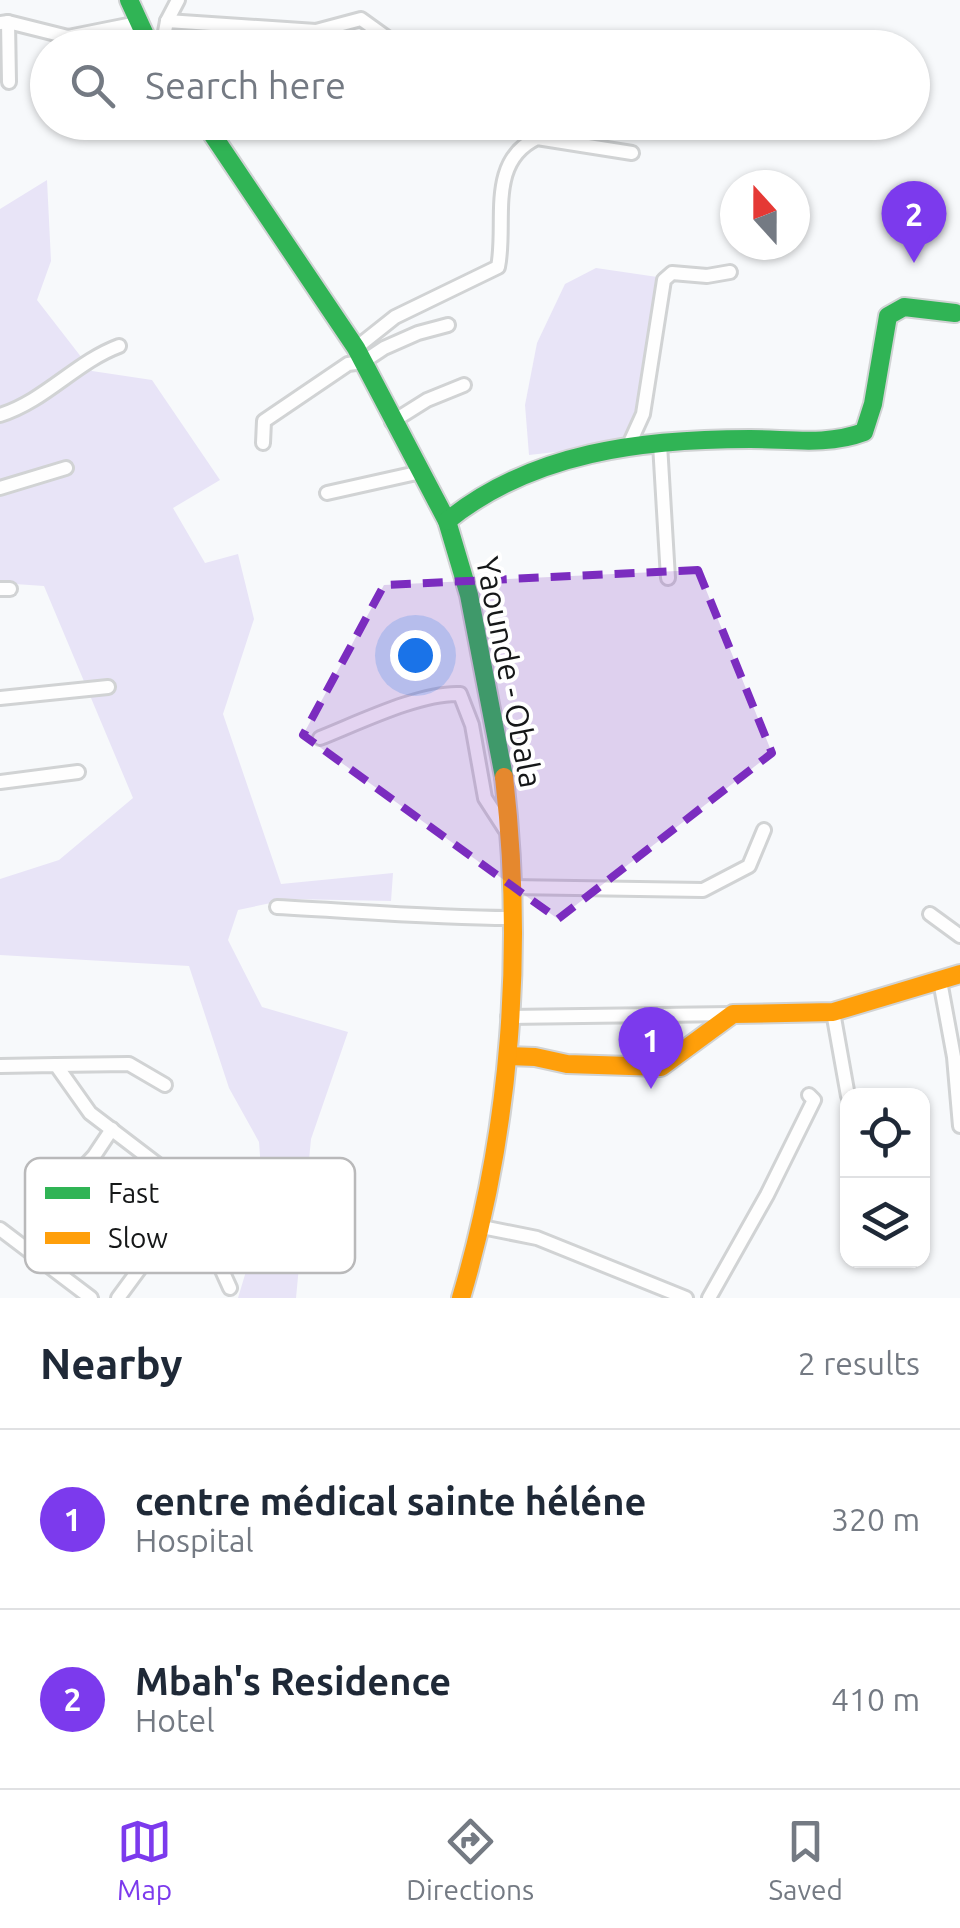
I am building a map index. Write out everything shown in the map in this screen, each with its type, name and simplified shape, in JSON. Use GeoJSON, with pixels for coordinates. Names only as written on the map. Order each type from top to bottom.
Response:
{"type":"FeatureCollection","features":[{"type":"Feature","properties":{"kind":"main road"},"geometry":{"type":"LineString","coordinates":[[129,0],[142,30]]}},
{"type":"Feature","properties":{"kind":"main road","name":"Yaounde - Obala"},"geometry":{"type":"LineString","coordinates":[[216,140],[359,355],[446,522],[469,595],[502,760],[510,836],[511,918],[508,1056],[482,1226],[461,1298]]}},
{"type":"Feature","properties":{"kind":"main road"},"geometry":{"type":"LineString","coordinates":[[446,522],[504,480],[581,454],[745,438],[827,441],[864,432],[874,404],[888,316],[904,307],[955,313]]}},
{"type":"Feature","properties":{"kind":"main road"},"geometry":{"type":"LineString","coordinates":[[508,1056],[567,1064],[661,1067],[676,1060],[733,1014],[833,1012],[960,974]]}},
{"type":"Feature","properties":{"kind":"street"},"geometry":{"type":"LineString","coordinates":[[165,30],[178,0]]}},
{"type":"Feature","properties":{"kind":"street"},"geometry":{"type":"LineString","coordinates":[[167,21],[316,30],[362,19],[377,30]]}},
{"type":"Feature","properties":{"kind":"street"},"geometry":{"type":"LineString","coordinates":[[9,82],[4,23],[34,30]]}},
{"type":"Feature","properties":{"kind":"street"},"geometry":{"type":"LineString","coordinates":[[105,30],[138,23]]}},
{"type":"Feature","properties":{"kind":"street"},"geometry":{"type":"LineString","coordinates":[[263,443],[264,421],[348,364],[396,317],[498,267],[500,195],[506,173],[515,153],[533,140]]}},
{"type":"Feature","properties":{"kind":"street"},"geometry":{"type":"LineString","coordinates":[[549,140],[632,154]]}},
{"type":"Feature","properties":{"kind":"street"},"geometry":{"type":"LineString","coordinates":[[628,447],[644,414],[664,280],[672,273],[707,276],[730,272]]}},
{"type":"Feature","properties":{"kind":"street"},"geometry":{"type":"LineString","coordinates":[[359,355],[448,325]]}},
{"type":"Feature","properties":{"kind":"street"},"geometry":{"type":"LineString","coordinates":[[0,415],[59,386],[101,353],[119,346]]}},
{"type":"Feature","properties":{"kind":"street"},"geometry":{"type":"LineString","coordinates":[[392,422],[427,400],[464,385]]}},
{"type":"Feature","properties":{"kind":"street"},"geometry":{"type":"LineString","coordinates":[[660,444],[668,578]]}},
{"type":"Feature","properties":{"kind":"street"},"geometry":{"type":"LineString","coordinates":[[0,488],[66,468]]}},
{"type":"Feature","properties":{"kind":"street"},"geometry":{"type":"LineString","coordinates":[[327,493],[421,472]]}},
{"type":"Feature","properties":{"kind":"street"},"geometry":{"type":"LineString","coordinates":[[0,698],[108,687]]}},
{"type":"Feature","properties":{"kind":"street"},"geometry":{"type":"LineString","coordinates":[[320,738],[410,705],[449,693],[460,694],[472,725],[486,798],[510,836]]}},
{"type":"Feature","properties":{"kind":"street"},"geometry":{"type":"LineString","coordinates":[[0,782],[78,772]]}},
{"type":"Feature","properties":{"kind":"street"},"geometry":{"type":"LineString","coordinates":[[511,887],[703,890],[749,866],[764,830]]}},
{"type":"Feature","properties":{"kind":"street"},"geometry":{"type":"LineString","coordinates":[[277,908],[393,912],[437,918],[511,918]]}},
{"type":"Feature","properties":{"kind":"street"},"geometry":{"type":"LineString","coordinates":[[930,914],[960,936]]}},
{"type":"Feature","properties":{"kind":"street"},"geometry":{"type":"LineString","coordinates":[[940,980],[954,1057],[960,1126]]}},
{"type":"Feature","properties":{"kind":"street"},"geometry":{"type":"LineString","coordinates":[[833,1012],[847,1088]]}},
{"type":"Feature","properties":{"kind":"street"},"geometry":{"type":"LineString","coordinates":[[508,1017],[733,1014]]}},
{"type":"Feature","properties":{"kind":"street"},"geometry":{"type":"LineString","coordinates":[[0,1066],[128,1064],[165,1085]]}},
{"type":"Feature","properties":{"kind":"street"},"geometry":{"type":"LineString","coordinates":[[56,1065],[90,1112],[149,1158]]}},
{"type":"Feature","properties":{"kind":"street"},"geometry":{"type":"LineString","coordinates":[[709,1298],[792,1146],[814,1100],[809,1094]]}},
{"type":"Feature","properties":{"kind":"street"},"geometry":{"type":"LineString","coordinates":[[92,1158],[112,1129]]}},
{"type":"Feature","properties":{"kind":"street"},"geometry":{"type":"LineString","coordinates":[[482,1226],[537,1238],[686,1298]]}},
{"type":"Feature","properties":{"kind":"street"},"geometry":{"type":"LineString","coordinates":[[2,1233],[25,1250]]}},
{"type":"Feature","properties":{"kind":"street"},"geometry":{"type":"LineString","coordinates":[[57,1273],[91,1298]]}},
{"type":"Feature","properties":{"kind":"street"},"geometry":{"type":"LineString","coordinates":[[118,1298],[136,1273]]}},
{"type":"Feature","properties":{"kind":"street"},"geometry":{"type":"LineString","coordinates":[[223,1273],[230,1288]]}},
{"type":"Feature","properties":{"kind":"highlighted area"},"geometry":{"type":"Polygon","coordinates":[[[698,570],[772,753],[558,919],[303,735],[384,585],[698,570]]]}},
{"type":"Feature","properties":{"kind":"shaded area"},"geometry":{"type":"Polygon","coordinates":[[[47,180],[51,261],[37,300],[92,371],[152,380],[220,480],[173,508],[205,563],[238,554],[254,619],[223,714],[281,884],[393,873],[391,901],[290,899],[238,910],[228,940],[262,1007],[348,1032],[311,1139],[309,1158],[260,1158],[259,1142],[229,1088],[189,966],[0,955],[0,879],[59,860],[133,798],[44,586],[0,583],[0,209],[47,180]]]}},
{"type":"Feature","properties":{"kind":"shaded area"},"geometry":{"type":"Polygon","coordinates":[[[596,268],[671,279],[636,443],[529,455],[525,405],[537,343],[565,284],[596,268]]]}},
{"type":"Feature","properties":{"kind":"shaded area"},"geometry":{"type":"Polygon","coordinates":[[[245,1273],[298,1273],[296,1298],[238,1298],[245,1273]]]}},
{"type":"Feature","properties":{"kind":"traffic: fast"},"geometry":{"type":"LineString","coordinates":[[129,0],[143,30]]}},
{"type":"Feature","properties":{"kind":"traffic: fast"},"geometry":{"type":"LineString","coordinates":[[216,140],[356,348],[447,521],[469,595],[504,777]]}},
{"type":"Feature","properties":{"kind":"traffic: fast"},"geometry":{"type":"LineString","coordinates":[[447,521],[515,479],[590,454],[669,442],[822,440],[864,432],[873,404],[888,316],[904,307],[955,313]]}},
{"type":"Feature","properties":{"kind":"traffic: slow"},"geometry":{"type":"LineString","coordinates":[[461,1298],[492,1170],[509,1040],[513,908],[504,777]]}},
{"type":"Feature","properties":{"kind":"traffic: slow"},"geometry":{"type":"LineString","coordinates":[[508,1056],[567,1064],[661,1067],[733,1014],[833,1012],[960,974]]}},
{"type":"Feature","properties":{"kind":"place","name":"Mbah's Residence"},"geometry":{"type":"Point","coordinates":[914,263]}},
{"type":"Feature","properties":{"kind":"place","name":"centre médical sainte héléne"},"geometry":{"type":"Point","coordinates":[651,1089]}}]}
